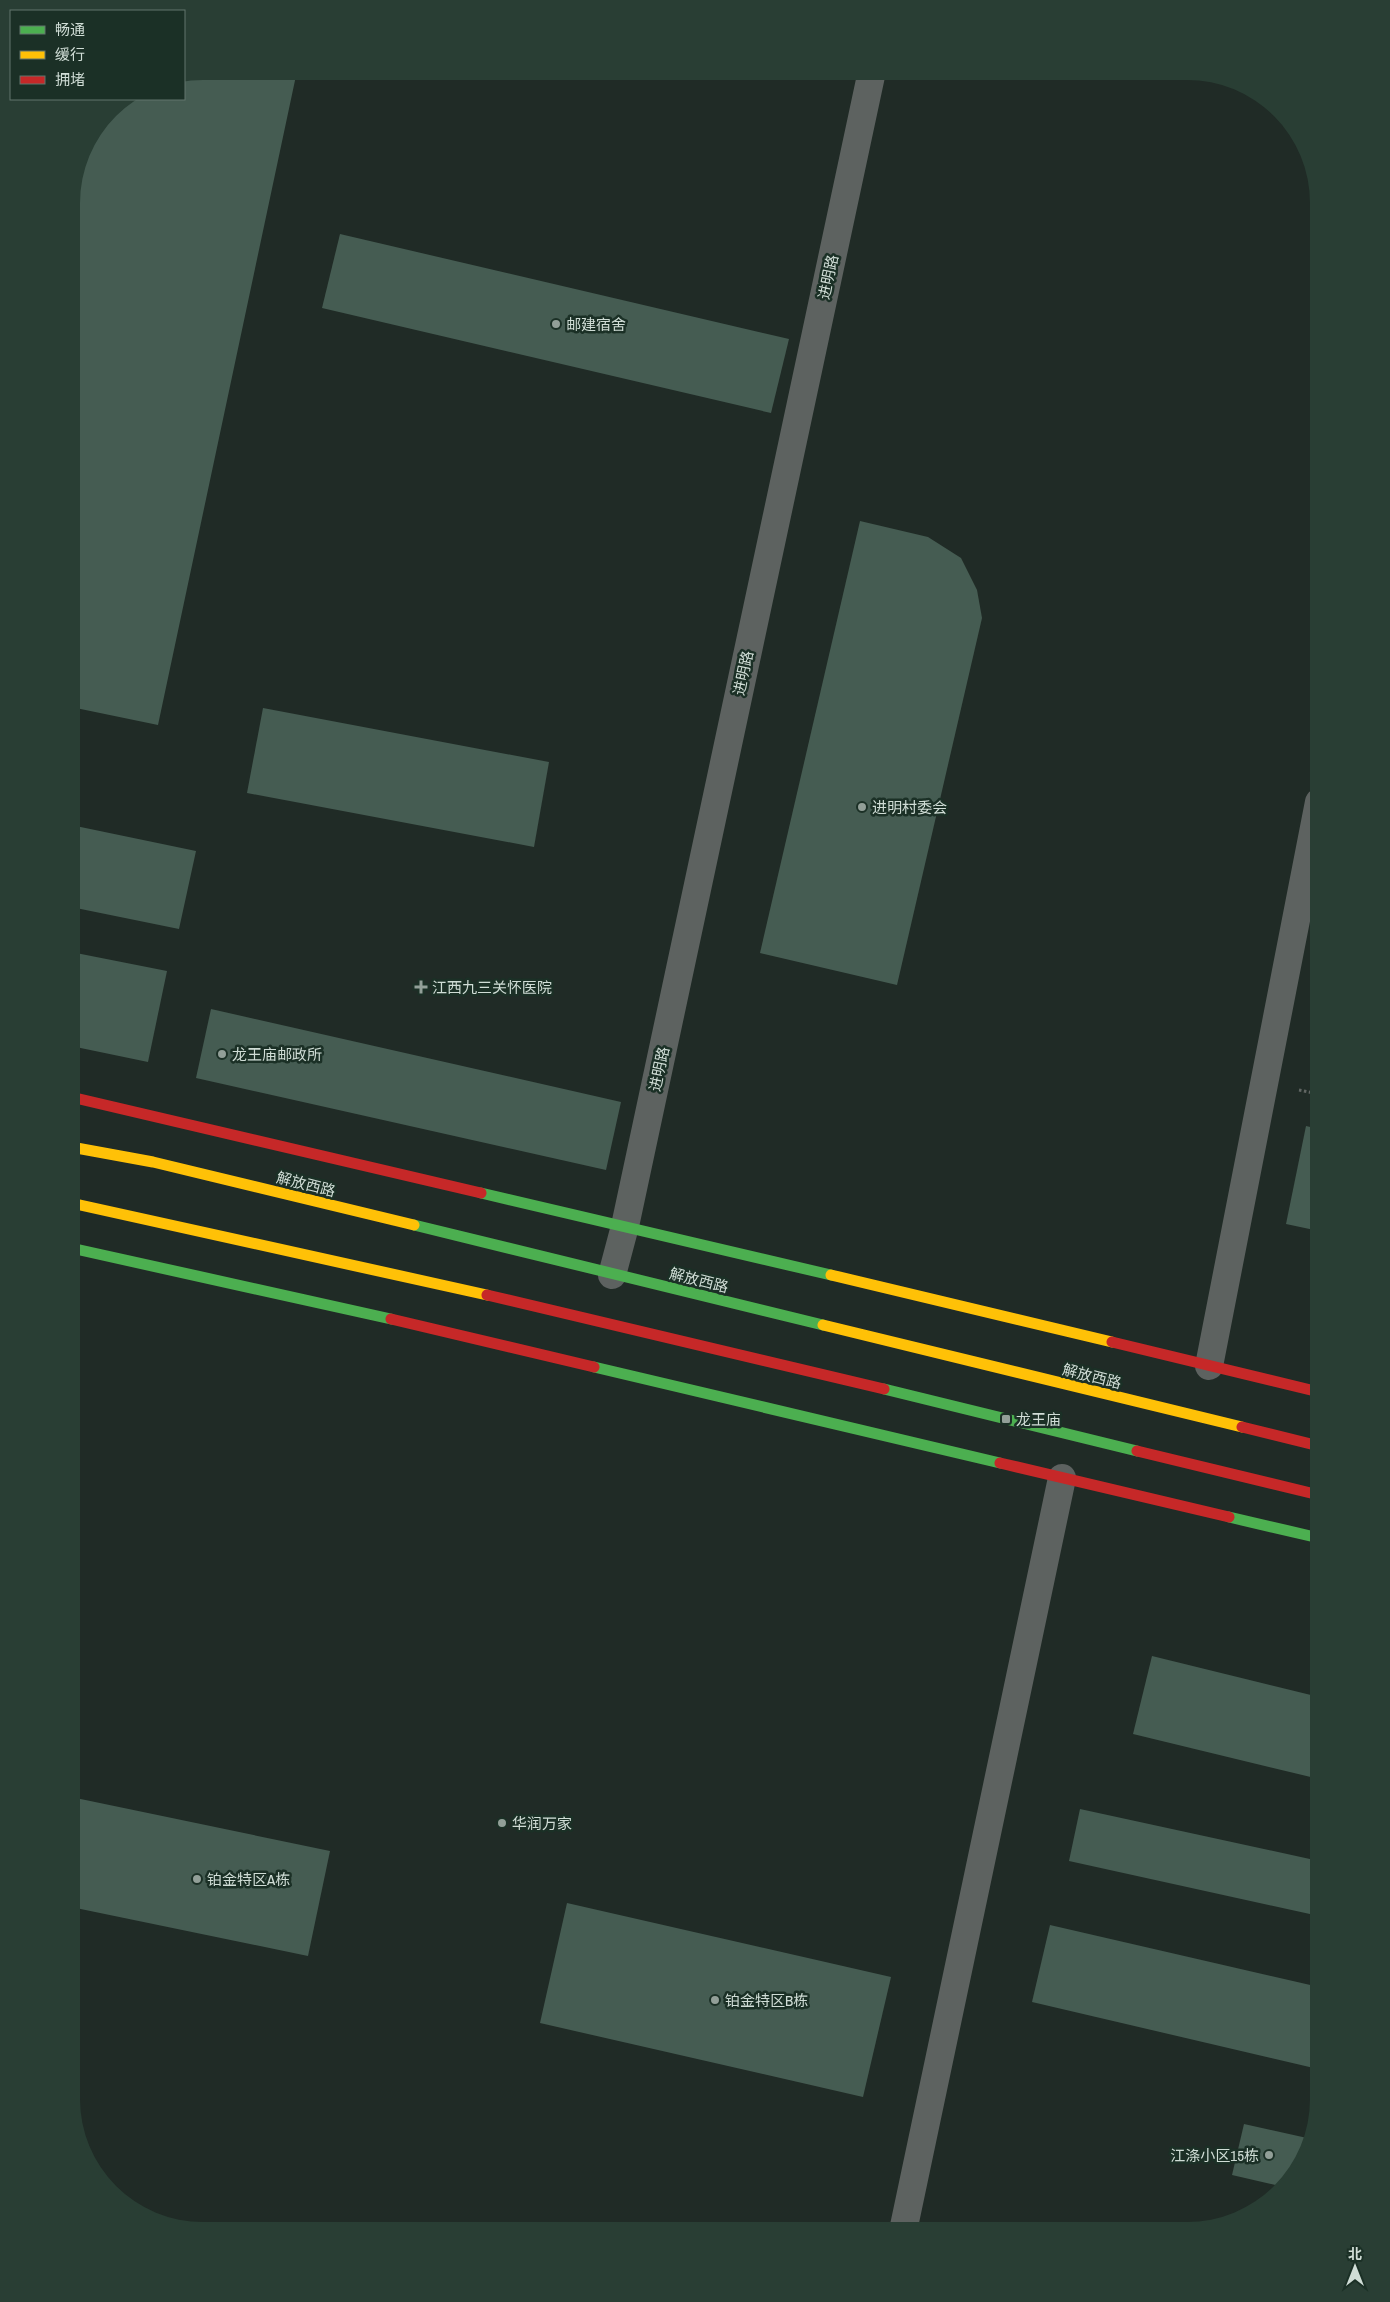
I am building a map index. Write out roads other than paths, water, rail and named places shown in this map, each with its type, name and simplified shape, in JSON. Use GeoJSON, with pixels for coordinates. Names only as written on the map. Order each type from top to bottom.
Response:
{"type":"FeatureCollection","features":[{"type":"Feature","properties":{"kind":"main road"},"geometry":{"type":"LineString","coordinates":[[80,1099],[625,1226],[1310,1390]]}},
{"type":"Feature","properties":{"kind":"main road","name":"解放西路"},"geometry":{"type":"LineString","coordinates":[[80,1149],[163,1165],[1310,1444]]}},
{"type":"Feature","properties":{"kind":"main road"},"geometry":{"type":"LineString","coordinates":[[80,1205],[598,1320],[1310,1494]]}},
{"type":"Feature","properties":{"kind":"main road"},"geometry":{"type":"LineString","coordinates":[[80,1209],[136,1216]]}},
{"type":"Feature","properties":{"kind":"main road"},"geometry":{"type":"LineString","coordinates":[[80,1256],[393,1319],[1310,1536]]}},
{"type":"Feature","properties":{"kind":"street","name":"进明路"},"geometry":{"type":"LineString","coordinates":[[612,1275],[625,1226],[870,80]]}},
{"type":"Feature","properties":{"kind":"street"},"geometry":{"type":"LineString","coordinates":[[1209,1366],[1310,848]]}},
{"type":"Feature","properties":{"kind":"street"},"geometry":{"type":"LineString","coordinates":[[905,2222],[1062,1478]]}},
{"type":"Feature","properties":{"kind":"place","name":"邮建宿舍"},"geometry":{"type":"Point","coordinates":[556,324]}},
{"type":"Feature","properties":{"kind":"place","name":"进明村委会"},"geometry":{"type":"Point","coordinates":[862,807]}},
{"type":"Feature","properties":{"kind":"place","name":"江西九三关怀医院"},"geometry":{"type":"Point","coordinates":[421,987]}},
{"type":"Feature","properties":{"kind":"place","name":"龙王庙邮政所"},"geometry":{"type":"Point","coordinates":[222,1054]}},
{"type":"Feature","properties":{"kind":"place","name":"龙王庙"},"geometry":{"type":"Point","coordinates":[1006,1419]}},
{"type":"Feature","properties":{"kind":"place","name":"华润万家"},"geometry":{"type":"Point","coordinates":[502,1823]}},
{"type":"Feature","properties":{"kind":"place","name":"铂金特区A栋"},"geometry":{"type":"Point","coordinates":[197,1879]}},
{"type":"Feature","properties":{"kind":"place","name":"铂金特区B栋"},"geometry":{"type":"Point","coordinates":[715,2000]}},
{"type":"Feature","properties":{"kind":"place","name":"江涤小区15栋"},"geometry":{"type":"Point","coordinates":[1269,2155]}}]}
